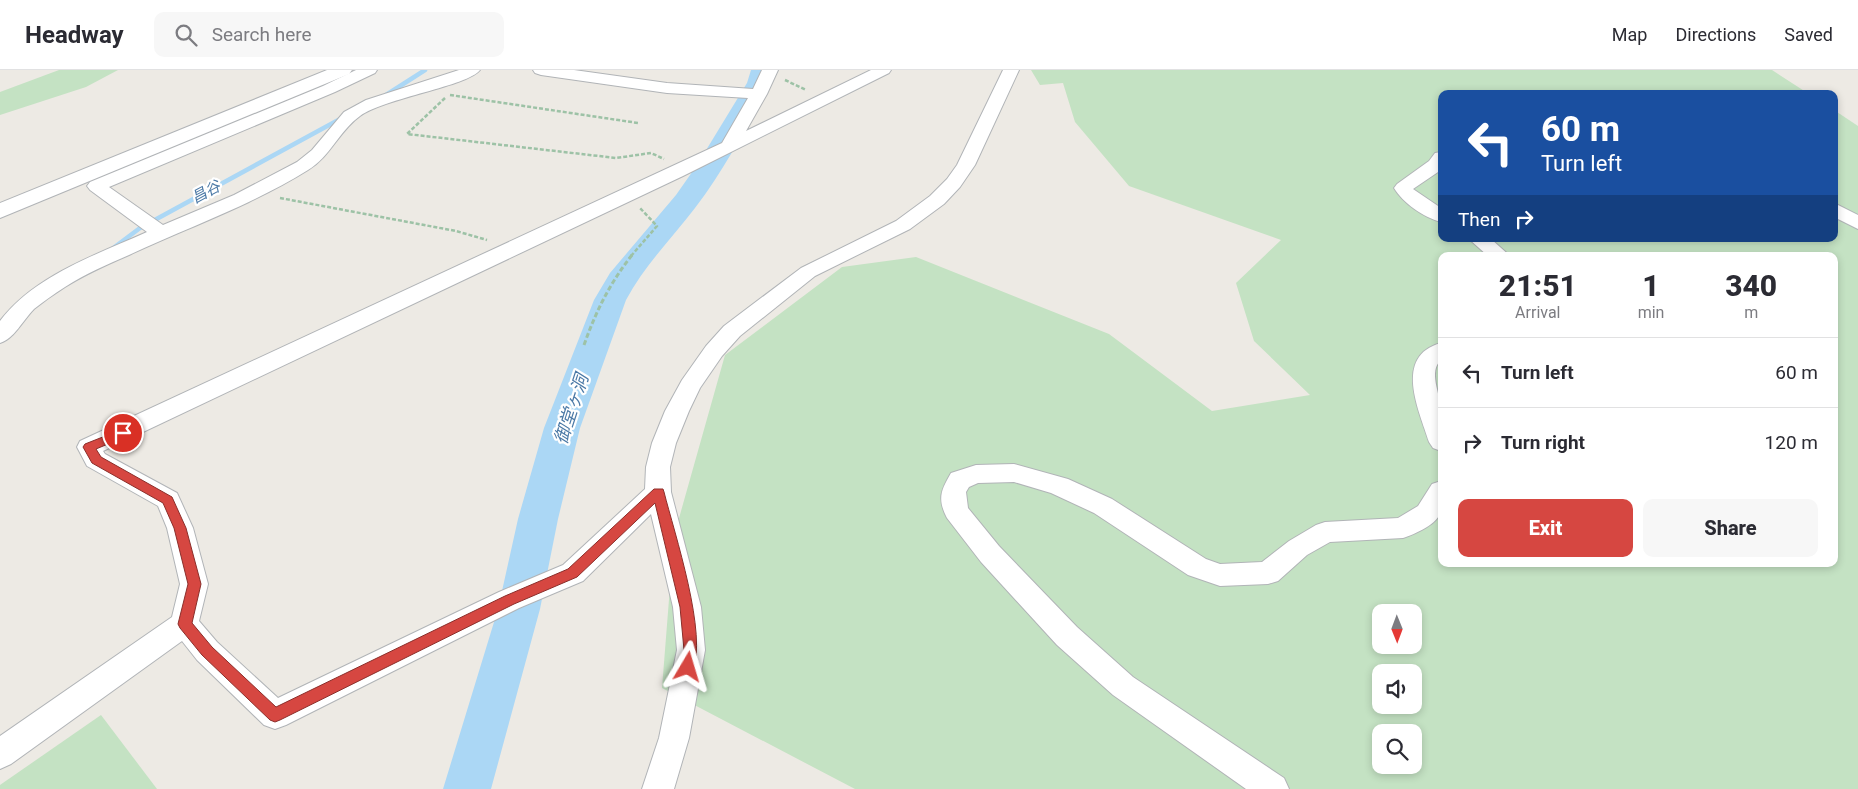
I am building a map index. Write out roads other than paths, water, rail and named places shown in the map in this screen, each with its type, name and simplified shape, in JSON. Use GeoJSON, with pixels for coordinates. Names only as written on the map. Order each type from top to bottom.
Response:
{"type":"FeatureCollection","features":[{"type":"Feature","properties":{"kind":"street"},"geometry":{"type":"LineString","coordinates":[[0,211],[343,70]]}},
{"type":"Feature","properties":{"kind":"street"},"geometry":{"type":"LineString","coordinates":[[161,233],[96,186],[329,89],[369,70]]}},
{"type":"Feature","properties":{"kind":"street"},"geometry":{"type":"LineString","coordinates":[[0,336],[25,305],[48,287],[83,268],[255,191],[311,160],[357,110],[390,97],[446,82],[472,70]]}},
{"type":"Feature","properties":{"kind":"street"},"geometry":{"type":"LineString","coordinates":[[541,70],[667,88],[759,94]]}},
{"type":"Feature","properties":{"kind":"street"},"geometry":{"type":"LineString","coordinates":[[0,754],[184,624],[194,584],[180,528],[168,500],[96,460],[89,447],[677,172],[883,70]]}},
{"type":"Feature","properties":{"kind":"street"},"geometry":{"type":"LineString","coordinates":[[658,789],[674,738],[691,650],[687,607],[658,492],[658,467],[664,443],[690,386],[714,350],[732,331],[808,272],[903,225],[937,200],[954,182],[966,165],[1011,70]]}},
{"type":"Feature","properties":{"kind":"street"},"geometry":{"type":"LineString","coordinates":[[729,146],[770,72]]}},
{"type":"Feature","properties":{"kind":"street"},"geometry":{"type":"LineString","coordinates":[[1438,162],[1403,188],[1408,196],[1438,214]]}},
{"type":"Feature","properties":{"kind":"street"},"geometry":{"type":"LineString","coordinates":[[1838,211],[1858,223]]}},
{"type":"Feature","properties":{"kind":"street"},"geometry":{"type":"LineString","coordinates":[[1483,242],[1495,252]]}},
{"type":"Feature","properties":{"kind":"street"},"geometry":{"type":"LineString","coordinates":[[1438,352],[1430,357],[1423,374],[1426,393],[1438,432]]}},
{"type":"Feature","properties":{"kind":"street"},"geometry":{"type":"LineString","coordinates":[[1273,789],[1123,686],[1067,636],[990,554],[956,511],[953,492],[960,480],[976,474],[1014,473],[1060,486],[1104,506],[1197,567],[1220,575],[1268,573],[1298,548],[1325,532],[1403,528],[1427,513],[1438,496]]}},
{"type":"Feature","properties":{"kind":"street"},"geometry":{"type":"LineString","coordinates":[[184,624],[207,651],[275,715],[510,600],[573,573],[658,492]]}},
{"type":"Feature","properties":{"kind":"waterway","name":"昌谷"},"geometry":{"type":"LineString","coordinates":[[386,95],[425,70]]}},
{"type":"Feature","properties":{"kind":"waterway","name":"御堂ヶ洞"},"geometry":{"type":"LineString","coordinates":[[467,789],[519,609],[538,519],[562,428],[610,300],[621,280],[686,201],[710,166],[759,83],[763,70]]}},
{"type":"Feature","properties":{"kind":"waterway","name":"昌谷"},"geometry":{"type":"LineString","coordinates":[[112,249],[140,228],[342,118]]}}]}
